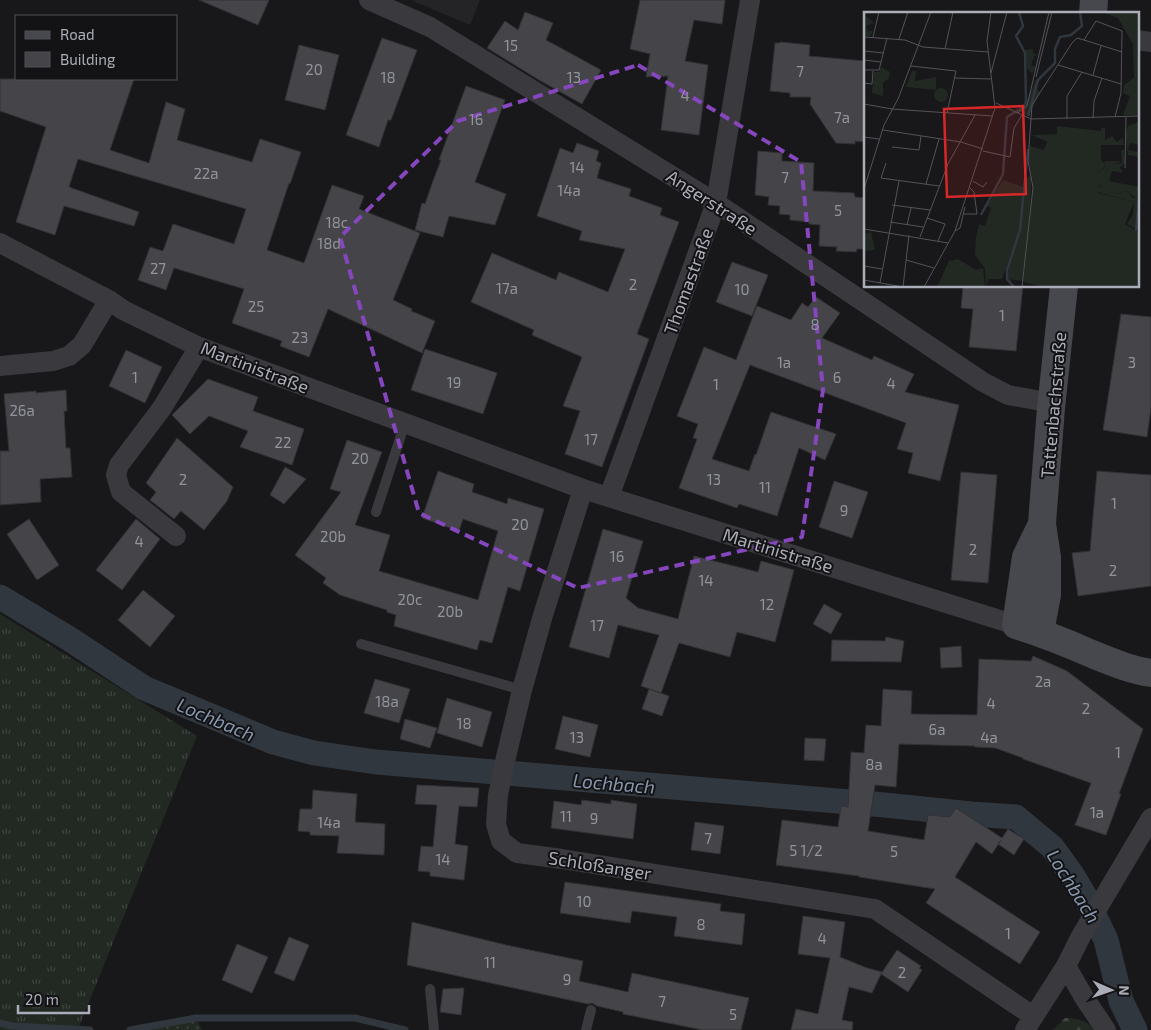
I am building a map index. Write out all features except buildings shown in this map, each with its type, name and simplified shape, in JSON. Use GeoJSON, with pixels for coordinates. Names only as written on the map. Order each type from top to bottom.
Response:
{"type":"FeatureCollection","features":[{"type":"Feature","properties":{"kind":"street","name":"Angerstraße"},"geometry":{"type":"LineString","coordinates":[[369,0],[436,31],[716,203],[983,382],[1008,395],[1052,403]]}},
{"type":"Feature","properties":{"kind":"street","name":"Thomastraße"},"geometry":{"type":"LineString","coordinates":[[609,497],[716,203],[750,0]]}},
{"type":"Feature","properties":{"kind":"street"},"geometry":{"type":"LineString","coordinates":[[1138,40],[1151,42]]}},
{"type":"Feature","properties":{"kind":"street","name":"Martinistraße"},"geometry":{"type":"LineString","coordinates":[[0,243],[109,300],[123,310],[199,347],[405,424],[583,489],[1028,629],[1121,666],[1151,673]]}},
{"type":"Feature","properties":{"kind":"street","name":"Tattenbachstraße"},"geometry":{"type":"LineString","coordinates":[[1028,629],[1047,595],[1047,557],[1042,524],[1064,288]]}},
{"type":"Feature","properties":{"kind":"street"},"geometry":{"type":"LineString","coordinates":[[0,366],[53,361],[69,356],[82,345],[109,300]]}},
{"type":"Feature","properties":{"kind":"street"},"geometry":{"type":"LineString","coordinates":[[176,536],[121,492],[116,476],[119,465],[162,408],[199,347]]}},
{"type":"Feature","properties":{"kind":"street","name":"Schloßanger"},"geometry":{"type":"LineString","coordinates":[[583,489],[543,615],[506,757],[498,795],[496,824],[501,841],[517,853],[604,865],[875,909],[1028,1025]]}},
{"type":"Feature","properties":{"kind":"street"},"geometry":{"type":"LineString","coordinates":[[1028,1025],[1066,966],[1081,936],[1151,818]]}},
{"type":"Feature","properties":{"kind":"street"},"geometry":{"type":"LineString","coordinates":[[1066,966],[1106,1030]]}},
{"type":"Feature","properties":{"kind":"lane"},"geometry":{"type":"LineString","coordinates":[[376,512],[405,424]]}},
{"type":"Feature","properties":{"kind":"lane"},"geometry":{"type":"LineString","coordinates":[[361,644],[522,690]]}},
{"type":"Feature","properties":{"kind":"lane"},"geometry":{"type":"LineString","coordinates":[[430,989],[434,1030]]}},
{"type":"Feature","properties":{"kind":"lane"},"geometry":{"type":"LineString","coordinates":[[586,1030],[591,1010]]}},
{"type":"Feature","properties":{"kind":"highlighted area"},"geometry":{"type":"Polygon","coordinates":[[[638,65],[801,162],[823,390],[802,537],[578,588],[419,513],[340,237],[458,121],[638,65]]]}},
{"type":"Feature","properties":{"kind":"shaded area"},"geometry":{"type":"Polygon","coordinates":[[[411,0],[480,0],[470,25],[411,0]]]}},
{"type":"Feature","properties":{"kind":"green space"},"geometry":{"type":"Polygon","coordinates":[[[0,614],[197,736],[78,1029],[12,1026],[0,1023],[0,614]]]}},
{"type":"Feature","properties":{"kind":"green space"},"geometry":{"type":"Polygon","coordinates":[[[196,1018],[202,1030],[130,1030],[196,1018]]]}},
{"type":"Feature","properties":{"kind":"green space"},"geometry":{"type":"Polygon","coordinates":[[[1065,1018],[1081,1020],[1094,1030],[1053,1030],[1065,1018]]]}},
{"type":"Feature","properties":{"kind":"green space"},"geometry":{"type":"Polygon","coordinates":[[[0,1023],[12,1026],[90,1030],[0,1030],[0,1023]]]}},
{"type":"Feature","properties":{"kind":"waterway","name":"Lochbach"},"geometry":{"type":"LineString","coordinates":[[0,597],[68,638],[144,688],[273,742],[314,753],[376,762],[1016,817],[1052,847],[1086,898],[1106,940],[1121,1001],[1135,1030]]}},
{"type":"Feature","properties":{"kind":"waterway"},"geometry":{"type":"LineString","coordinates":[[130,1030],[196,1018],[355,1018],[405,1030]]}},
{"type":"Feature","properties":{"kind":"waterway"},"geometry":{"type":"LineString","coordinates":[[0,1023],[12,1026],[90,1030]]}}]}
